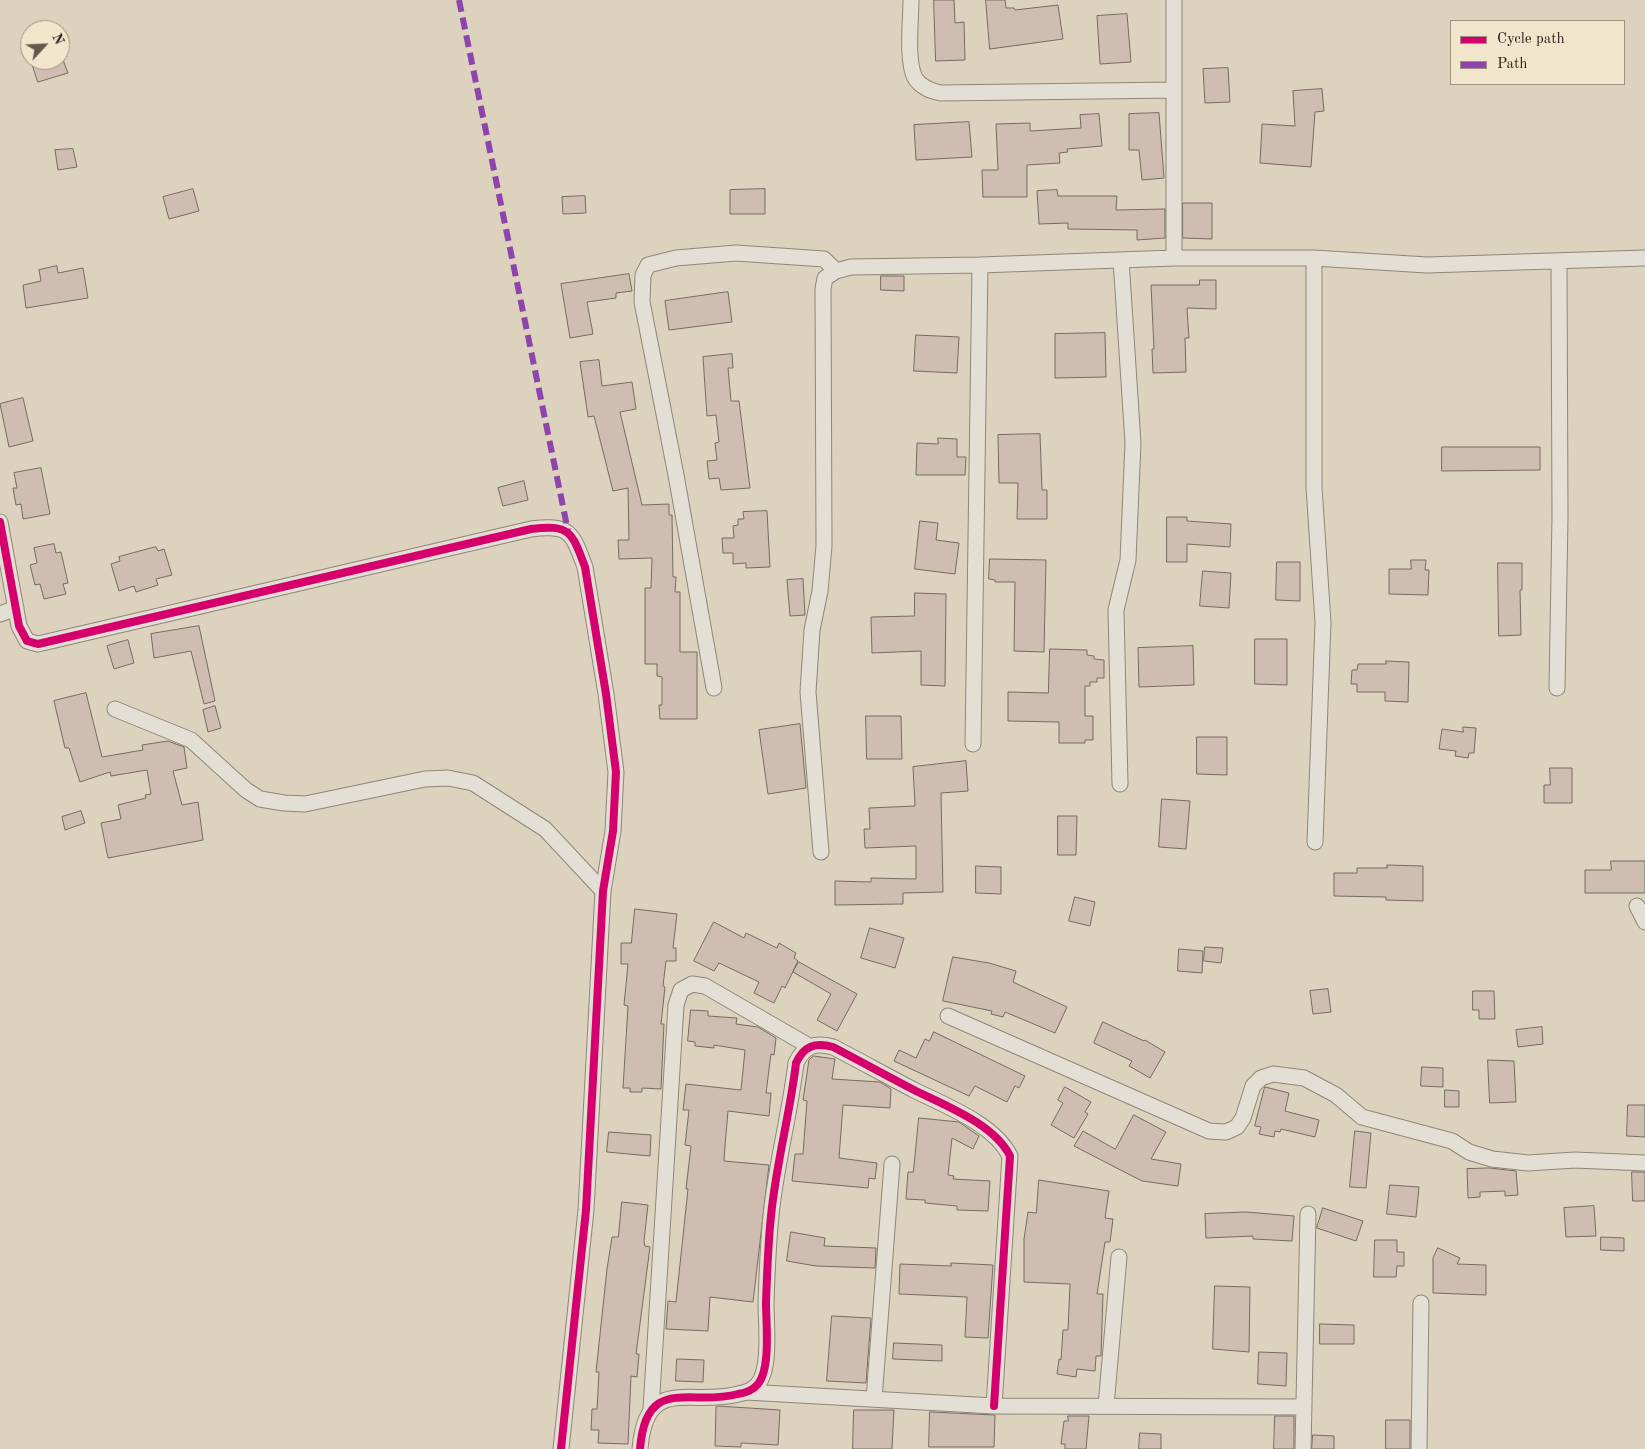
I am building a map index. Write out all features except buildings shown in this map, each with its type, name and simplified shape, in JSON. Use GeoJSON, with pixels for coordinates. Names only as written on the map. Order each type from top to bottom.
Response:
{"type":"FeatureCollection","features":[{"type":"Feature","properties":{"kind":"street"},"geometry":{"type":"LineString","coordinates":[[910,0],[911,60],[916,79],[927,89],[942,93],[1174,90]]}},
{"type":"Feature","properties":{"kind":"street"},"geometry":{"type":"LineString","coordinates":[[1174,0],[1174,258]]}},
{"type":"Feature","properties":{"kind":"street"},"geometry":{"type":"LineString","coordinates":[[714,688],[676,475],[642,302],[643,275],[648,265],[736,253],[824,259],[836,270]]}},
{"type":"Feature","properties":{"kind":"street"},"geometry":{"type":"LineString","coordinates":[[821,852],[808,692],[812,630],[820,591],[824,546],[823,289],[825,278],[836,270],[851,267],[980,265],[1174,258],[1314,258],[1427,265],[1645,258]]}},
{"type":"Feature","properties":{"kind":"street"},"geometry":{"type":"LineString","coordinates":[[1314,258],[1314,487],[1323,622],[1315,842]]}},
{"type":"Feature","properties":{"kind":"street"},"geometry":{"type":"LineString","coordinates":[[1120,784],[1116,610],[1128,560],[1133,443],[1122,260]]}},
{"type":"Feature","properties":{"kind":"street"},"geometry":{"type":"LineString","coordinates":[[1557,688],[1560,517],[1559,262]]}},
{"type":"Feature","properties":{"kind":"street"},"geometry":{"type":"LineString","coordinates":[[973,744],[980,265]]}},
{"type":"Feature","properties":{"kind":"street"},"geometry":{"type":"LineString","coordinates":[[0,522],[19,626],[27,641],[38,644],[531,529],[552,526],[568,532],[578,547],[585,567],[606,694],[616,772],[613,831],[602,891],[586,1210],[560,1449]]}},
{"type":"Feature","properties":{"kind":"street"},"geometry":{"type":"LineString","coordinates":[[0,614],[16,608]]}},
{"type":"Feature","properties":{"kind":"street"},"geometry":{"type":"LineString","coordinates":[[115,708],[191,740],[246,790],[260,798],[284,803],[305,804],[425,779],[448,778],[473,783],[545,829],[602,891]]}},
{"type":"Feature","properties":{"kind":"street"},"geometry":{"type":"LineString","coordinates":[[1637,906],[1645,922]]}},
{"type":"Feature","properties":{"kind":"street"},"geometry":{"type":"LineString","coordinates":[[640,1449],[641,1432],[651,1409],[676,1005],[681,990],[692,984],[704,986],[808,1046]]}},
{"type":"Feature","properties":{"kind":"street"},"geometry":{"type":"LineString","coordinates":[[948,1016],[1209,1131],[1226,1132],[1237,1127],[1243,1118],[1253,1086],[1261,1078],[1273,1074],[1304,1078],[1336,1095],[1362,1117],[1452,1141],[1469,1152],[1492,1159],[1528,1163],[1575,1160],[1645,1163]]}},
{"type":"Feature","properties":{"kind":"street"},"geometry":{"type":"LineString","coordinates":[[651,1409],[671,1397],[732,1396],[746,1392],[758,1385],[766,1369],[766,1290],[771,1215],[796,1062],[801,1052],[808,1046],[821,1044],[833,1047],[916,1091],[952,1107],[1004,1143],[1010,1156],[1010,1174],[994,1406]]}},
{"type":"Feature","properties":{"kind":"street"},"geometry":{"type":"LineString","coordinates":[[874,1399],[892,1164]]}},
{"type":"Feature","properties":{"kind":"street"},"geometry":{"type":"LineString","coordinates":[[1303,1449],[1308,1214]]}},
{"type":"Feature","properties":{"kind":"street"},"geometry":{"type":"LineString","coordinates":[[1106,1406],[1119,1257]]}},
{"type":"Feature","properties":{"kind":"street"},"geometry":{"type":"LineString","coordinates":[[1419,1449],[1420,1303]]}},
{"type":"Feature","properties":{"kind":"street"},"geometry":{"type":"LineString","coordinates":[[746,1392],[994,1406],[1304,1407]]}},
{"type":"Feature","properties":{"kind":"marked path"},"geometry":{"type":"LineString","coordinates":[[459,0],[568,531]]}},
{"type":"Feature","properties":{"kind":"cycle path"},"geometry":{"type":"LineString","coordinates":[[0,522],[19,626],[27,641],[38,644],[531,529],[554,528],[562,530],[568,533],[577,546],[585,567],[606,694],[616,772],[613,831],[603,891],[586,1210],[561,1449]]}},
{"type":"Feature","properties":{"kind":"cycle path"},"geometry":{"type":"LineString","coordinates":[[640,1449],[644,1426],[651,1411],[661,1402],[673,1398],[720,1397],[743,1393],[756,1386],[762,1377],[767,1345],[766,1303],[769,1237],[776,1177],[796,1063],[806,1049],[815,1045],[833,1047],[954,1109],[993,1134],[1010,1156],[994,1406]]}}]}
